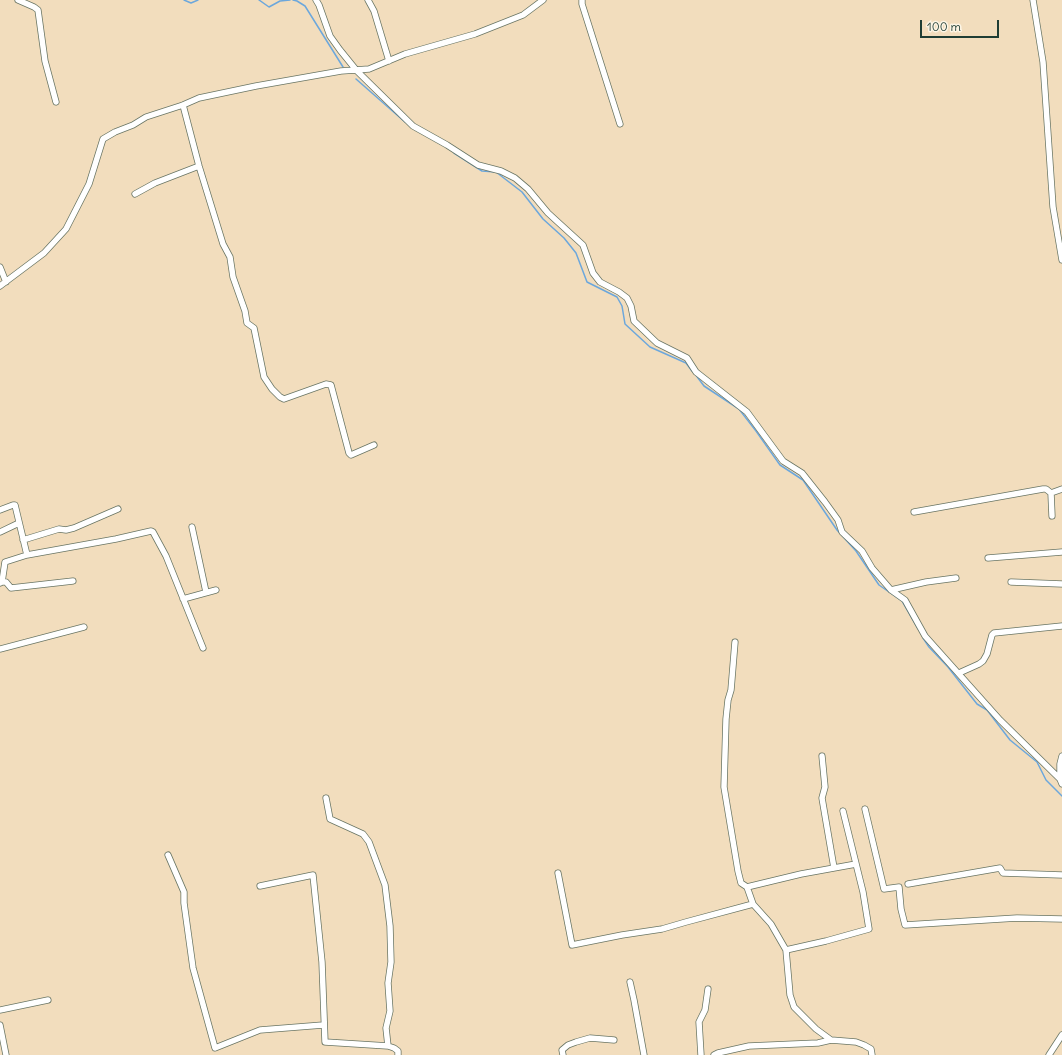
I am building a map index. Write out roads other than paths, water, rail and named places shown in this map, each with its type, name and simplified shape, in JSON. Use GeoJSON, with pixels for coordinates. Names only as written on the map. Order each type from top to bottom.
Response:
{"type":"FeatureCollection","features":[{"type":"Feature","properties":{"kind":"street"},"geometry":{"type":"LineString","coordinates":[[18,0],[38,10],[45,61],[56,102]]}},
{"type":"Feature","properties":{"kind":"street"},"geometry":{"type":"LineString","coordinates":[[316,0],[330,36],[357,71],[413,126],[447,145],[478,165],[508,174],[528,189],[548,213],[582,244],[593,273],[600,282],[627,298],[631,306],[634,321],[657,343],[687,358],[696,372],[747,412],[783,461],[802,473],[838,520],[842,532],[862,551],[872,568],[891,590],[905,600],[925,636],[960,673],[1000,720],[1061,781]]}},
{"type":"Feature","properties":{"kind":"street"},"geometry":{"type":"LineString","coordinates":[[368,0],[374,12],[389,61]]}},
{"type":"Feature","properties":{"kind":"street"},"geometry":{"type":"LineString","coordinates":[[0,286],[44,253],[66,229],[89,184],[103,139],[115,132],[134,125],[146,118],[199,98],[256,86],[369,69],[405,54],[482,32],[523,15],[543,0]]}},
{"type":"Feature","properties":{"kind":"street"},"geometry":{"type":"LineString","coordinates":[[582,0],[620,124]]}},
{"type":"Feature","properties":{"kind":"street"},"geometry":{"type":"LineString","coordinates":[[1033,0],[1043,62],[1052,200],[1062,260]]}},
{"type":"Feature","properties":{"kind":"street"},"geometry":{"type":"LineString","coordinates":[[183,105],[199,166],[223,244],[230,257],[233,276],[245,311],[247,323],[254,328],[264,377],[272,389],[284,399],[326,384],[331,385],[349,453],[351,454],[374,445]]}},
{"type":"Feature","properties":{"kind":"street"},"geometry":{"type":"LineString","coordinates":[[135,194],[155,183],[199,166]]}},
{"type":"Feature","properties":{"kind":"street"},"geometry":{"type":"LineString","coordinates":[[0,267],[6,282]]}},
{"type":"Feature","properties":{"kind":"street"},"geometry":{"type":"LineString","coordinates":[[914,512],[1046,489],[1051,493],[1052,516]]}},
{"type":"Feature","properties":{"kind":"street"},"geometry":{"type":"LineString","coordinates":[[1051,493],[1062,490]]}},
{"type":"Feature","properties":{"kind":"street"},"geometry":{"type":"LineString","coordinates":[[0,510],[12,505],[15,506],[28,555]]}},
{"type":"Feature","properties":{"kind":"street"},"geometry":{"type":"LineString","coordinates":[[23,540],[59,529],[66,530],[74,528],[118,509]]}},
{"type":"Feature","properties":{"kind":"street"},"geometry":{"type":"LineString","coordinates":[[0,532],[19,523]]}},
{"type":"Feature","properties":{"kind":"street"},"geometry":{"type":"LineString","coordinates":[[192,527],[206,592]]}},
{"type":"Feature","properties":{"kind":"street"},"geometry":{"type":"LineString","coordinates":[[73,581],[11,588],[6,582],[1,582],[5,562],[28,555],[151,531],[153,532],[166,556],[203,648]]}},
{"type":"Feature","properties":{"kind":"street"},"geometry":{"type":"LineString","coordinates":[[988,558],[1062,552]]}},
{"type":"Feature","properties":{"kind":"street"},"geometry":{"type":"LineString","coordinates":[[891,590],[926,582],[956,578]]}},
{"type":"Feature","properties":{"kind":"street"},"geometry":{"type":"LineString","coordinates":[[1011,582],[1062,584]]}},
{"type":"Feature","properties":{"kind":"street"},"geometry":{"type":"LineString","coordinates":[[183,599],[216,590]]}},
{"type":"Feature","properties":{"kind":"street"},"geometry":{"type":"LineString","coordinates":[[960,673],[984,660],[994,633],[1062,626]]}},
{"type":"Feature","properties":{"kind":"street"},"geometry":{"type":"LineString","coordinates":[[0,649],[84,627]]}},
{"type":"Feature","properties":{"kind":"street"},"geometry":{"type":"LineString","coordinates":[[735,642],[731,690],[728,700],[726,719],[724,787],[738,871],[741,883],[747,887],[753,904],[771,924],[786,950],[790,995],[794,1007],[816,1029],[831,1040]]}},
{"type":"Feature","properties":{"kind":"street"},"geometry":{"type":"LineString","coordinates":[[822,756],[825,787],[822,798],[834,868]]}},
{"type":"Feature","properties":{"kind":"street"},"geometry":{"type":"LineString","coordinates":[[1061,781],[1060,764],[1062,756]]}},
{"type":"Feature","properties":{"kind":"street"},"geometry":{"type":"LineString","coordinates":[[326,798],[330,819],[363,834],[369,842],[385,885],[390,926],[391,962],[388,983],[390,1011],[386,1028],[388,1046]]}},
{"type":"Feature","properties":{"kind":"street"},"geometry":{"type":"LineString","coordinates":[[865,809],[884,889],[899,887],[901,909],[905,925],[1017,918],[1062,919]]}},
{"type":"Feature","properties":{"kind":"street"},"geometry":{"type":"LineString","coordinates":[[786,950],[869,929],[864,892],[843,811]]}},
{"type":"Feature","properties":{"kind":"street"},"geometry":{"type":"LineString","coordinates":[[168,855],[184,892],[184,903],[193,968],[215,1048],[260,1030],[323,1025]]}},
{"type":"Feature","properties":{"kind":"street"},"geometry":{"type":"LineString","coordinates":[[747,887],[801,874],[856,864]]}},
{"type":"Feature","properties":{"kind":"street"},"geometry":{"type":"LineString","coordinates":[[908,884],[1000,868],[1003,873],[1062,875]]}},
{"type":"Feature","properties":{"kind":"street"},"geometry":{"type":"LineString","coordinates":[[558,873],[572,945],[662,929],[753,904]]}},
{"type":"Feature","properties":{"kind":"street"},"geometry":{"type":"LineString","coordinates":[[260,886],[314,875],[322,962],[323,1025],[325,1042],[388,1046],[398,1051],[398,1055]]}},
{"type":"Feature","properties":{"kind":"street"},"geometry":{"type":"LineString","coordinates":[[630,982],[644,1055]]}},
{"type":"Feature","properties":{"kind":"street"},"geometry":{"type":"LineString","coordinates":[[701,1055],[699,1022],[704,1010],[708,989]]}},
{"type":"Feature","properties":{"kind":"street"},"geometry":{"type":"LineString","coordinates":[[0,1010],[48,1000]]}},
{"type":"Feature","properties":{"kind":"street"},"geometry":{"type":"LineString","coordinates":[[0,1025],[6,1055]]}},
{"type":"Feature","properties":{"kind":"street"},"geometry":{"type":"LineString","coordinates":[[1049,1055],[1062,1035]]}},
{"type":"Feature","properties":{"kind":"street"},"geometry":{"type":"LineString","coordinates":[[563,1055],[562,1050],[568,1045],[576,1042],[590,1038],[614,1040]]}},
{"type":"Feature","properties":{"kind":"street"},"geometry":{"type":"LineString","coordinates":[[714,1055],[749,1046],[818,1043],[831,1040],[856,1042],[871,1049],[872,1055]]}},
{"type":"Feature","properties":{"kind":"waterway"},"geometry":{"type":"LineString","coordinates":[[184,0],[191,3],[198,0]]}},
{"type":"Feature","properties":{"kind":"waterway"},"geometry":{"type":"LineString","coordinates":[[259,0],[269,7],[280,1],[290,0]]}},
{"type":"Feature","properties":{"kind":"waterway"},"geometry":{"type":"LineString","coordinates":[[293,0],[305,6],[343,67]]}},
{"type":"Feature","properties":{"kind":"waterway"},"geometry":{"type":"LineString","coordinates":[[356,79],[405,122]]}},
{"type":"Feature","properties":{"kind":"waterway"},"geometry":{"type":"LineString","coordinates":[[454,153],[482,171],[496,172],[522,192],[543,219],[564,238],[576,253],[587,282],[617,297],[622,306],[625,324],[650,347],[686,363],[692,371]]}},
{"type":"Feature","properties":{"kind":"waterway"},"geometry":{"type":"LineString","coordinates":[[695,374],[704,386],[739,409],[780,465],[803,480],[837,530],[856,551],[879,585],[902,601],[918,629]]}},
{"type":"Feature","properties":{"kind":"waterway"},"geometry":{"type":"LineString","coordinates":[[923,638],[977,704],[987,710],[1010,740],[1037,762],[1046,780],[1062,796]]}}]}
